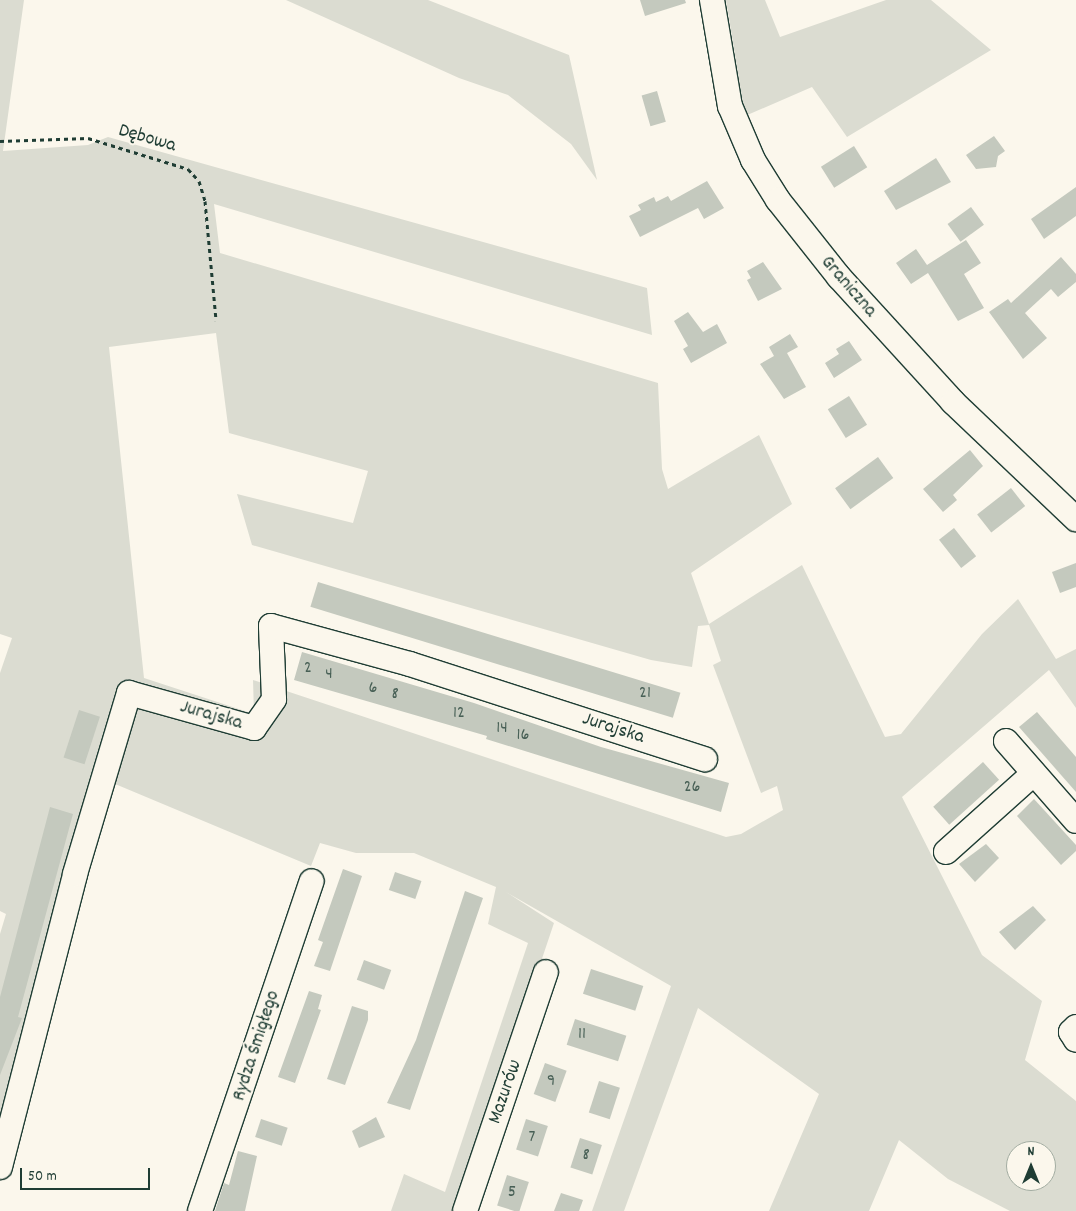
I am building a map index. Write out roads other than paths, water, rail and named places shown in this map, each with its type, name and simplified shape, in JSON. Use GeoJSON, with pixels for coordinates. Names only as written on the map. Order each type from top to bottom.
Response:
{"type":"FeatureCollection","features":[{"type":"Feature","properties":{"kind":"street","name":"Graniczna"},"geometry":{"type":"LineString","coordinates":[[712,0],[730,106],[753,160],[778,200],[839,277],[953,402],[1076,519]]}},
{"type":"Feature","properties":{"kind":"street","name":"Jurajska"},"geometry":{"type":"LineString","coordinates":[[0,1167],[75,874],[129,692],[254,728],[274,699],[272,626],[410,664],[705,759]]}},
{"type":"Feature","properties":{"kind":"street"},"geometry":{"type":"LineString","coordinates":[[1006,741],[1076,821]]}},
{"type":"Feature","properties":{"kind":"street"},"geometry":{"type":"LineString","coordinates":[[946,852],[1034,773]]}},
{"type":"Feature","properties":{"kind":"street","name":"Rydza Śmigłego"},"geometry":{"type":"LineString","coordinates":[[200,1211],[312,881]]}},
{"type":"Feature","properties":{"kind":"street","name":"Mazurów"},"geometry":{"type":"LineString","coordinates":[[465,1211],[546,972]]}},
{"type":"Feature","properties":{"kind":"street"},"geometry":{"type":"LineString","coordinates":[[1076,1027],[1071,1032],[1076,1040]]}}]}
